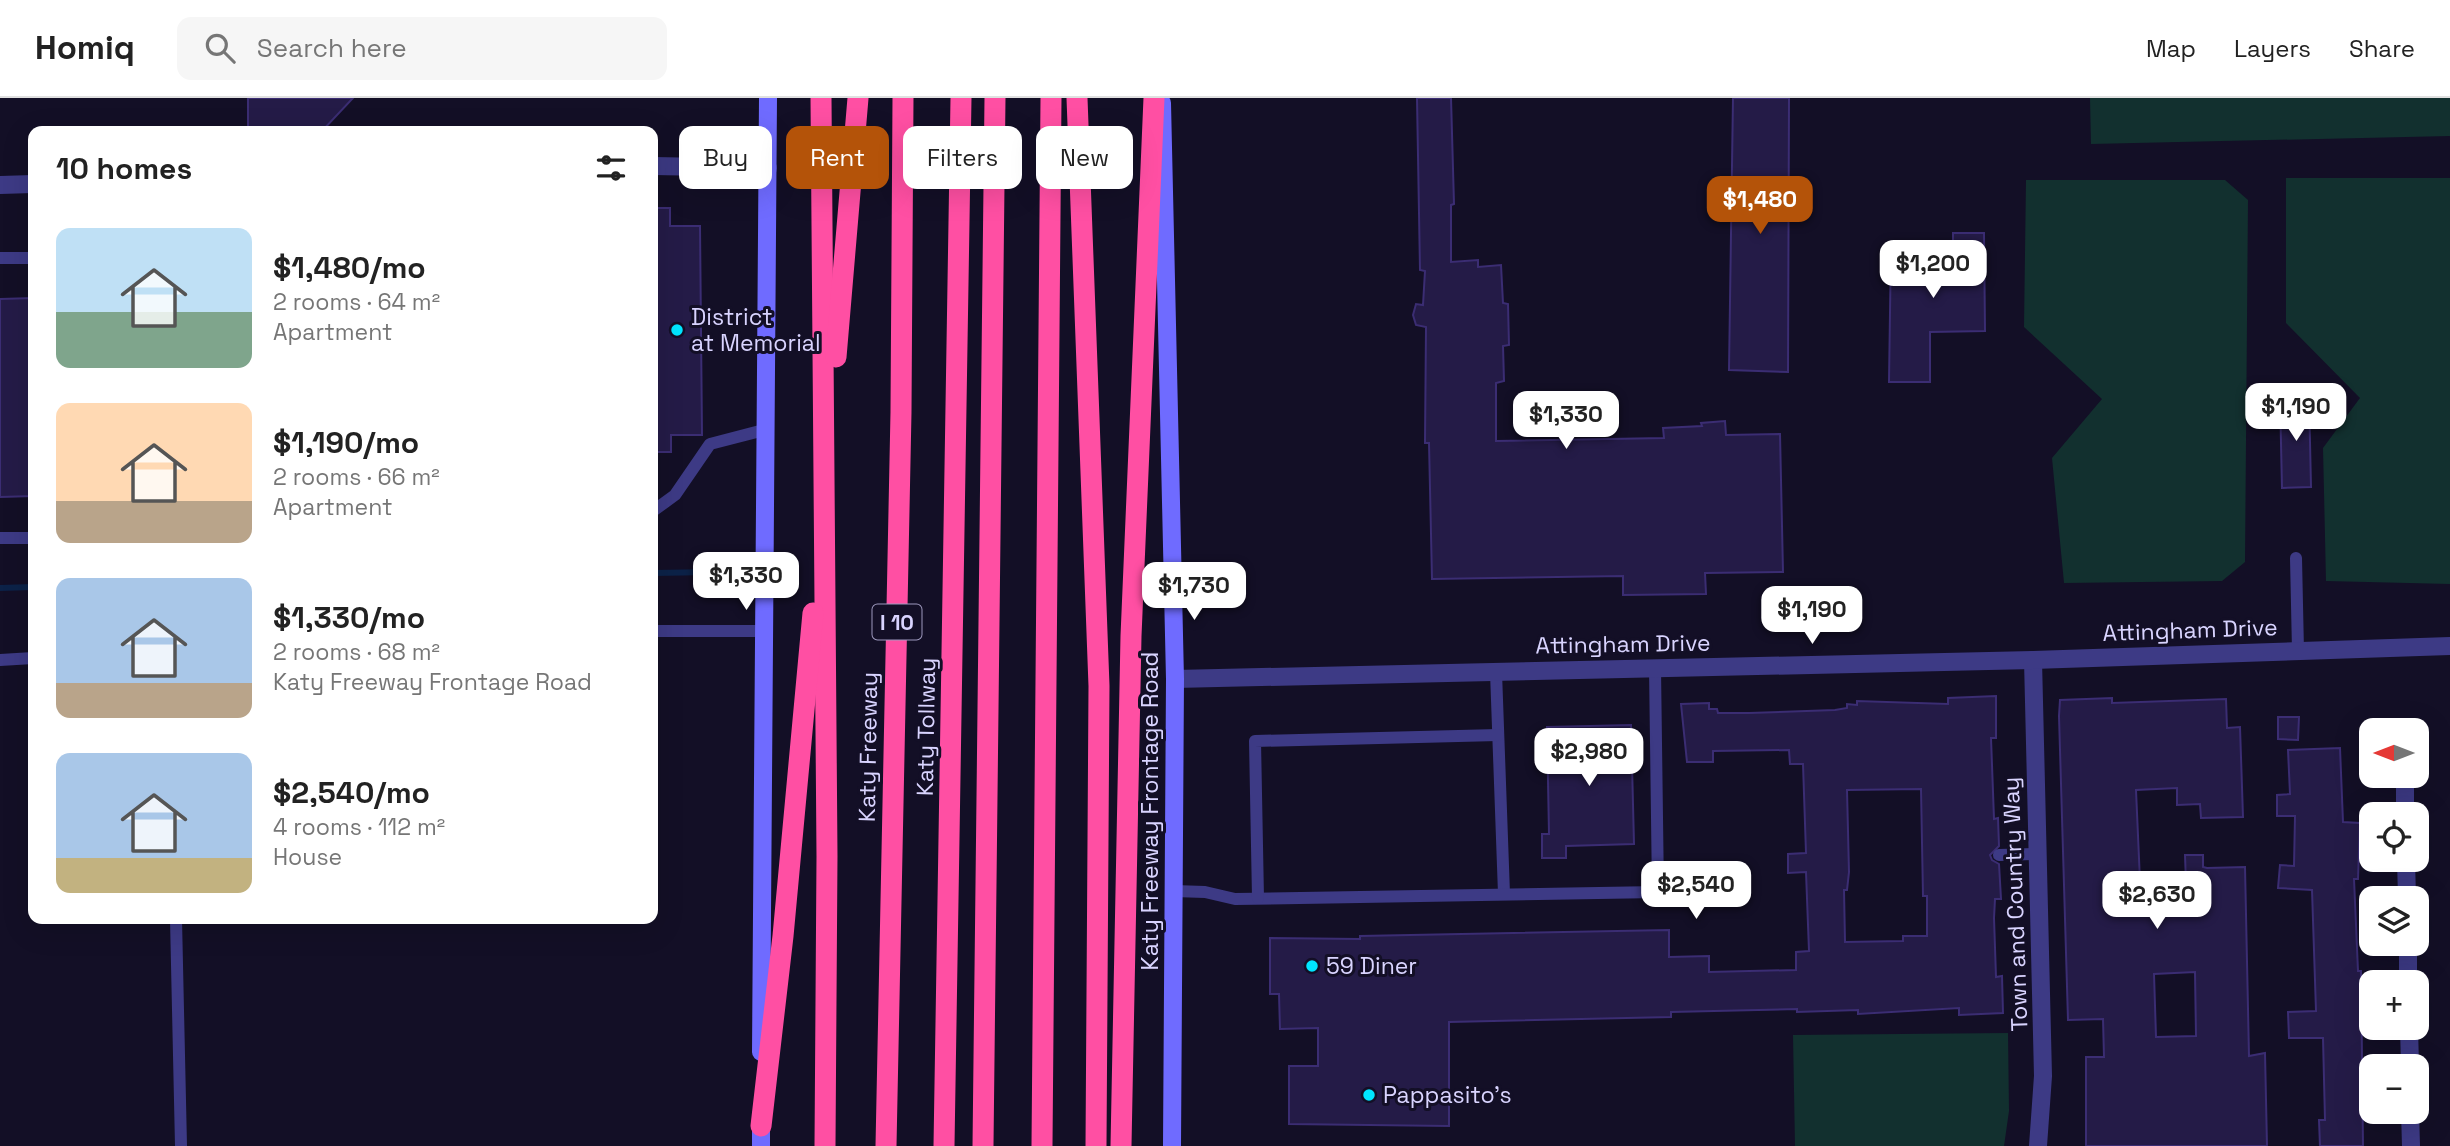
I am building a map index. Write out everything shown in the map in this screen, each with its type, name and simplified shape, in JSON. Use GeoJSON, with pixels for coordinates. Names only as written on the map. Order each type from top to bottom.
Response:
{"type":"FeatureCollection","features":[{"type":"Feature","properties":{"kind":"highway"},"geometry":{"type":"LineString","coordinates":[[821,98],[827,829],[825,1146]]}},
{"type":"Feature","properties":{"kind":"highway"},"geometry":{"type":"LineString","coordinates":[[761,1136],[803,733],[859,98]]}},
{"type":"Feature","properties":{"kind":"highway","name":"Katy Freeway"},"geometry":{"type":"LineString","coordinates":[[886,1146],[900,439],[903,98]]}},
{"type":"Feature","properties":{"kind":"highway","name":"Katy Tollway"},"geometry":{"type":"LineString","coordinates":[[944,1146],[961,98]]}},
{"type":"Feature","properties":{"kind":"highway"},"geometry":{"type":"LineString","coordinates":[[983,1146],[995,98]]}},
{"type":"Feature","properties":{"kind":"highway"},"geometry":{"type":"LineString","coordinates":[[1042,1146],[1051,98]]}},
{"type":"Feature","properties":{"kind":"highway"},"geometry":{"type":"LineString","coordinates":[[1077,98],[1099,686],[1096,1146]]}},
{"type":"Feature","properties":{"kind":"highway"},"geometry":{"type":"LineString","coordinates":[[1121,1146],[1131,636],[1154,98]]}},
{"type":"Feature","properties":{"kind":"main road"},"geometry":{"type":"LineString","coordinates":[[768,98],[768,126]]}},
{"type":"Feature","properties":{"kind":"main road","name":"Katy Freeway Frontage Road"},"geometry":{"type":"LineString","coordinates":[[1162,98],[1168,227],[1175,679],[1172,1146]]}},
{"type":"Feature","properties":{"kind":"main road"},"geometry":{"type":"LineString","coordinates":[[761,1136],[768,189]]}},
{"type":"Feature","properties":{"kind":"street"},"geometry":{"type":"LineString","coordinates":[[658,166],[679,166]]}},
{"type":"Feature","properties":{"kind":"street"},"geometry":{"type":"LineString","coordinates":[[0,185],[28,184]]}},
{"type":"Feature","properties":{"kind":"street","name":"Attingham Drive"},"geometry":{"type":"LineString","coordinates":[[1175,679],[2033,660],[2450,646]]}},
{"type":"Feature","properties":{"kind":"street","name":"Town and Country Way"},"geometry":{"type":"LineString","coordinates":[[2033,660],[2043,1076],[2038,1146]]}},
{"type":"Feature","properties":{"kind":"street"},"geometry":{"type":"LineString","coordinates":[[2410,1124],[2411,1146]]}},
{"type":"Feature","properties":{"kind":"lane"},"geometry":{"type":"LineString","coordinates":[[0,258],[28,258]]}},
{"type":"Feature","properties":{"kind":"lane"},"geometry":{"type":"LineString","coordinates":[[658,507],[675,495],[710,444],[768,429]]}},
{"type":"Feature","properties":{"kind":"lane"},"geometry":{"type":"LineString","coordinates":[[0,538],[28,538]]}},
{"type":"Feature","properties":{"kind":"lane"},"geometry":{"type":"LineString","coordinates":[[2296,558],[2298,651]]}},
{"type":"Feature","properties":{"kind":"lane"},"geometry":{"type":"LineString","coordinates":[[658,631],[765,631]]}},
{"type":"Feature","properties":{"kind":"lane"},"geometry":{"type":"LineString","coordinates":[[0,660],[28,658]]}},
{"type":"Feature","properties":{"kind":"lane"},"geometry":{"type":"LineString","coordinates":[[1174,891],[1205,892],[1234,899],[1658,892],[1655,668]]}},
{"type":"Feature","properties":{"kind":"lane"},"geometry":{"type":"LineString","coordinates":[[1496,672],[1504,894]]}},
{"type":"Feature","properties":{"kind":"lane"},"geometry":{"type":"LineString","coordinates":[[1258,898],[1255,741],[1498,735]]}},
{"type":"Feature","properties":{"kind":"lane"},"geometry":{"type":"LineString","coordinates":[[1999,855],[2038,854]]}},
{"type":"Feature","properties":{"kind":"lane"},"geometry":{"type":"LineString","coordinates":[[176,924],[181,1146]]}},
{"type":"Feature","properties":{"kind":"green space"},"geometry":{"type":"Polygon","coordinates":[[[2090,98],[2450,98],[2450,136],[2091,144],[2090,98]]]}},
{"type":"Feature","properties":{"kind":"green space"},"geometry":{"type":"Polygon","coordinates":[[[2286,178],[2450,178],[2450,584],[2326,581],[2323,448],[2360,398],[2286,323],[2286,178]]]}},
{"type":"Feature","properties":{"kind":"green space"},"geometry":{"type":"Polygon","coordinates":[[[2026,180],[2225,180],[2248,200],[2245,562],[2222,581],[2064,583],[2052,458],[2102,399],[2024,327],[2026,180]]]}},
{"type":"Feature","properties":{"kind":"green space"},"geometry":{"type":"Polygon","coordinates":[[[2008,1033],[2009,1111],[2004,1146],[1795,1146],[1793,1035],[2008,1033]]]}},
{"type":"Feature","properties":{"kind":"building"},"geometry":{"type":"Polygon","coordinates":[[[248,98],[353,98],[327,126],[248,126],[248,98]]]}},
{"type":"Feature","properties":{"kind":"building"},"geometry":{"type":"Polygon","coordinates":[[[1417,98],[1451,98],[1454,204],[1451,205],[1451,262],[1478,260],[1478,267],[1501,265],[1503,303],[1508,304],[1509,345],[1503,346],[1504,381],[1496,383],[1496,441],[1664,438],[1663,428],[1702,426],[1701,423],[1725,421],[1726,435],[1780,434],[1783,572],[1705,573],[1706,594],[1623,595],[1623,576],[1432,579],[1429,443],[1425,443],[1426,327],[1416,325],[1413,315],[1416,304],[1423,305],[1425,271],[1420,270],[1417,98]]]}},
{"type":"Feature","properties":{"kind":"building"},"geometry":{"type":"Polygon","coordinates":[[[1733,98],[1789,98],[1788,372],[1729,370],[1733,98]]]}},
{"type":"Feature","properties":{"kind":"building","name":"District at Memorial"},"geometry":{"type":"Polygon","coordinates":[[[658,208],[670,208],[670,226],[700,226],[702,435],[671,435],[671,452],[658,452],[658,208]]]}},
{"type":"Feature","properties":{"kind":"building"},"geometry":{"type":"Polygon","coordinates":[[[1953,233],[1984,233],[1985,331],[1930,332],[1930,382],[1889,382],[1891,244],[1953,244],[1953,233]]]}},
{"type":"Feature","properties":{"kind":"building"},"geometry":{"type":"Polygon","coordinates":[[[28,298],[28,496],[0,497],[0,299],[28,298]]]}},
{"type":"Feature","properties":{"kind":"building"},"geometry":{"type":"Polygon","coordinates":[[[2309,397],[2311,487],[2282,488],[2280,398],[2309,397]]]}},
{"type":"Feature","properties":{"kind":"building"},"geometry":{"type":"Polygon","coordinates":[[[1996,696],[1996,738],[1991,738],[1994,819],[1998,818],[1999,846],[1990,855],[1992,860],[1999,864],[2001,899],[1995,899],[1994,918],[1996,977],[2002,976],[2003,1013],[1959,1015],[1959,1008],[1858,1014],[1858,1010],[1797,1012],[1797,1009],[1671,1012],[1671,1017],[1449,1022],[1449,1126],[1289,1124],[1289,1066],[1318,1066],[1318,1028],[1280,1029],[1279,994],[1270,994],[1270,938],[1360,939],[1360,936],[1669,930],[1669,957],[1709,956],[1709,972],[1796,970],[1796,952],[1809,951],[1806,872],[1788,873],[1788,854],[1806,853],[1803,764],[1790,764],[1789,750],[1713,751],[1713,762],[1687,762],[1681,704],[1709,703],[1709,709],[1717,709],[1718,713],[1749,713],[1835,710],[1847,708],[1847,704],[1857,705],[1857,701],[1948,704],[1948,698],[1996,696]],[[1921,789],[1847,790],[1849,872],[1847,890],[1844,890],[1845,942],[1903,941],[1903,936],[1927,936],[1927,896],[1923,896],[1921,789]]]}},
{"type":"Feature","properties":{"kind":"building"},"geometry":{"type":"Polygon","coordinates":[[[2112,698],[2112,703],[2226,699],[2227,728],[2240,727],[2243,817],[2201,818],[2200,804],[2177,805],[2177,788],[2136,790],[2141,904],[2181,903],[2181,888],[2186,884],[2185,855],[2203,855],[2203,867],[2207,868],[2245,867],[2249,1056],[2265,1053],[2267,1146],[2086,1146],[2086,1057],[2104,1057],[2103,1019],[2068,1020],[2060,700],[2112,698]],[[2195,972],[2154,974],[2156,1037],[2196,1036],[2195,972]]]}},
{"type":"Feature","properties":{"kind":"building"},"geometry":{"type":"Polygon","coordinates":[[[2278,717],[2299,717],[2298,740],[2278,739],[2278,717]]]}},
{"type":"Feature","properties":{"kind":"building"},"geometry":{"type":"Polygon","coordinates":[[[1631,725],[1634,844],[1566,846],[1566,858],[1542,858],[1542,834],[1549,834],[1547,727],[1631,725]]]}},
{"type":"Feature","properties":{"kind":"building"},"geometry":{"type":"Polygon","coordinates":[[[2340,748],[2343,822],[2359,823],[2358,879],[2354,879],[2359,971],[2359,1040],[2362,1040],[2362,1054],[2359,1054],[2359,1124],[2363,1124],[2363,1146],[2320,1146],[2319,1120],[2325,1120],[2323,1038],[2289,1038],[2288,1012],[2316,1011],[2312,890],[2278,888],[2280,865],[2294,866],[2295,816],[2277,816],[2277,795],[2290,794],[2288,750],[2340,748]]]}},
{"type":"Feature","properties":{"kind":"waterway"},"geometry":{"type":"LineString","coordinates":[[658,573],[714,572]]}},
{"type":"Feature","properties":{"kind":"waterway"},"geometry":{"type":"LineString","coordinates":[[0,588],[28,587]]}},
{"type":"Feature","properties":{"kind":"place","name":"District at Memorial"},"geometry":{"type":"Point","coordinates":[677,330]}},
{"type":"Feature","properties":{"kind":"place","name":"59 Diner"},"geometry":{"type":"Point","coordinates":[1312,966]}},
{"type":"Feature","properties":{"kind":"place","name":"Pappasito's"},"geometry":{"type":"Point","coordinates":[1369,1095]}}]}
